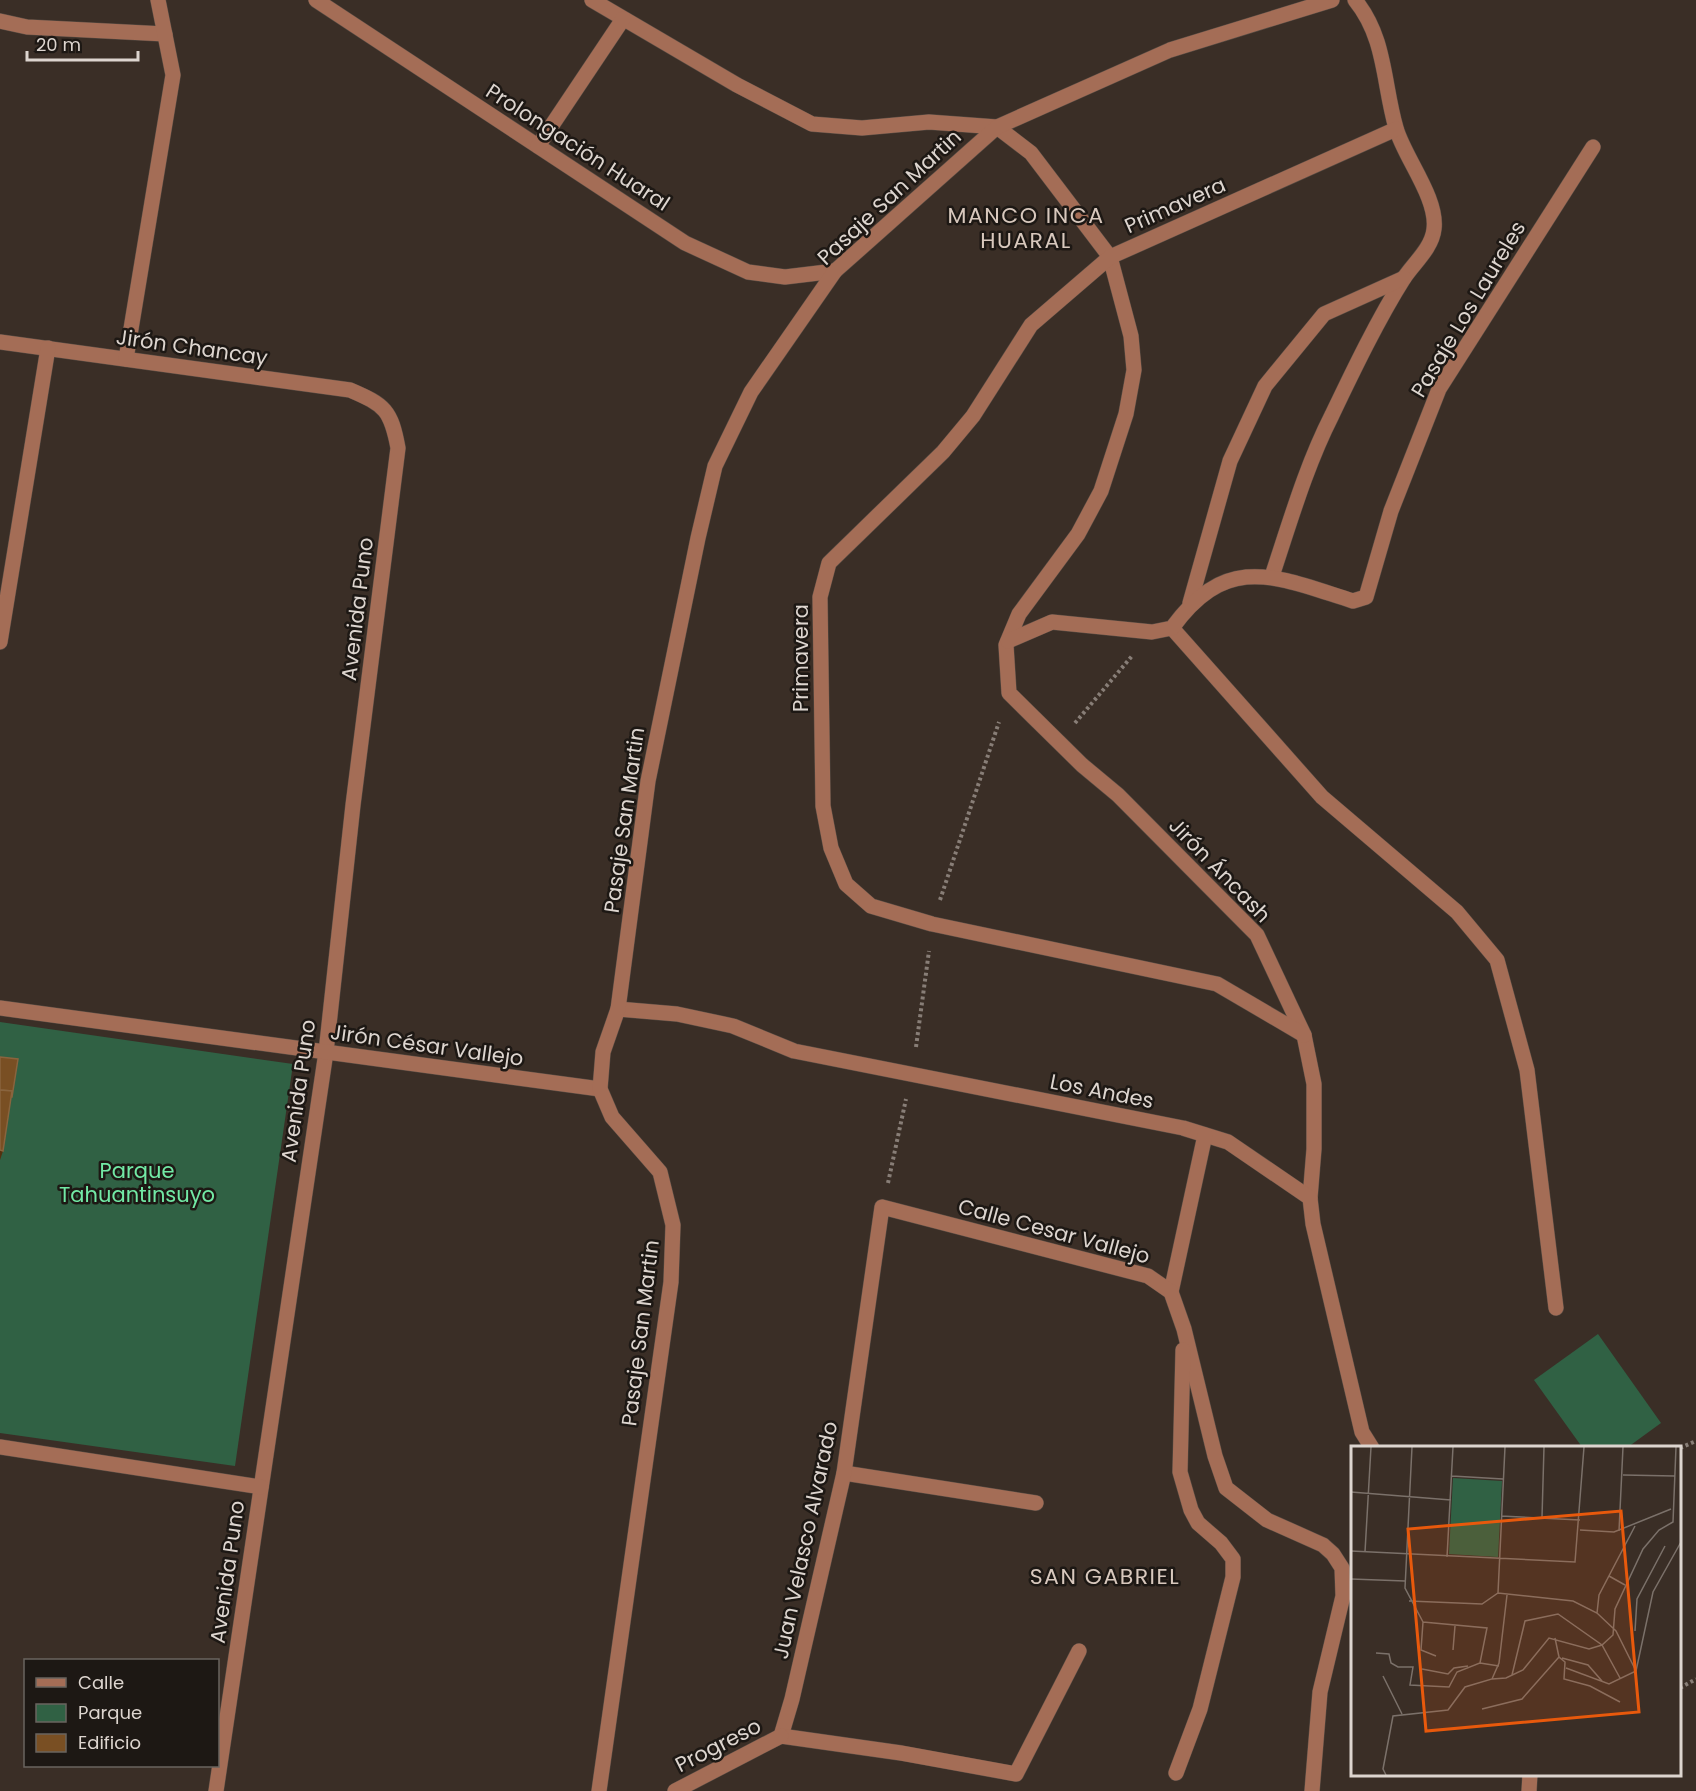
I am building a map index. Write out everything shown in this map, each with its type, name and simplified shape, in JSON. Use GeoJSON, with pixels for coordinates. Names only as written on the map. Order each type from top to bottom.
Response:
{"type":"FeatureCollection","features":[{"type":"Feature","properties":{"kind":"street"},"geometry":{"type":"LineString","coordinates":[[126,359],[173,75],[158,0]]}},
{"type":"Feature","properties":{"kind":"street","name":"Prolongación Huaral"},"geometry":{"type":"LineString","coordinates":[[316,0],[685,243],[748,272],[786,278],[835,271]]}},
{"type":"Feature","properties":{"kind":"street"},"geometry":{"type":"LineString","coordinates":[[592,0],[736,85],[812,124],[862,128],[929,122],[997,127],[1031,153],[1110,257],[1131,336],[1134,370],[1126,414],[1101,491],[1078,534],[1019,614],[1008,641]]}},
{"type":"Feature","properties":{"kind":"street","name":"Pasaje San Martin"},"geometry":{"type":"LineString","coordinates":[[598,1791],[671,1282],[673,1225],[660,1172],[612,1117],[600,1089],[603,1052],[618,1009],[648,781],[715,465],[751,392],[835,271],[997,127],[1170,50],[1332,0]]}},
{"type":"Feature","properties":{"kind":"street"},"geometry":{"type":"LineString","coordinates":[[1190,603],[1224,580],[1272,576],[1299,495],[1331,417],[1404,278],[1424,253],[1434,228],[1429,200],[1396,129],[1377,35],[1366,13],[1355,0]]}},
{"type":"Feature","properties":{"kind":"street"},"geometry":{"type":"LineString","coordinates":[[538,146],[623,19]]}},
{"type":"Feature","properties":{"kind":"street"},"geometry":{"type":"LineString","coordinates":[[0,21],[27,27],[165,34]]}},
{"type":"Feature","properties":{"kind":"street","name":"Primavera"},"geometry":{"type":"LineString","coordinates":[[1304,1035],[1217,984],[932,924],[871,906],[846,884],[831,848],[823,807],[820,597],[829,563],[943,452],[973,416],[1031,325],[1110,257],[1396,129]]}},
{"type":"Feature","properties":{"kind":"street","name":"Pasaje Los Laureles"},"geometry":{"type":"LineString","coordinates":[[1272,576],[1353,601],[1360,601],[1366,597],[1390,511],[1439,389],[1593,147]]}},
{"type":"Feature","properties":{"kind":"street"},"geometry":{"type":"LineString","coordinates":[[1008,641],[1052,622],[1152,632],[1172,628],[1190,603],[1230,461],[1265,386],[1324,314],[1404,278]]}},
{"type":"Feature","properties":{"kind":"street","name":"Jirón Chancay"},"geometry":{"type":"LineString","coordinates":[[0,342],[350,390],[376,401]]}},
{"type":"Feature","properties":{"kind":"street"},"geometry":{"type":"LineString","coordinates":[[0,642],[48,348]]}},
{"type":"Feature","properties":{"kind":"street","name":"Avenida Puno"},"geometry":{"type":"LineString","coordinates":[[216,1791],[326,1052],[353,805],[398,448],[393,420],[376,401]]}},
{"type":"Feature","properties":{"kind":"street"},"geometry":{"type":"LineString","coordinates":[[1172,628],[1322,797],[1457,912],[1497,960],[1527,1070],[1556,1308]]}},
{"type":"Feature","properties":{"kind":"street","name":"Jirón Áncash"},"geometry":{"type":"LineString","coordinates":[[1008,641],[1009,693],[1118,795],[1257,935],[1304,1035],[1314,1084],[1314,1149],[1310,1198]]}},
{"type":"Feature","properties":{"kind":"street","name":"Jirón César Vallejo"},"geometry":{"type":"LineString","coordinates":[[0,1008],[600,1089]]}},
{"type":"Feature","properties":{"kind":"street","name":"Los Andes"},"geometry":{"type":"LineString","coordinates":[[618,1009],[677,1014],[733,1026],[794,1051],[1183,1128],[1228,1142],[1310,1198]]}},
{"type":"Feature","properties":{"kind":"street"},"geometry":{"type":"LineString","coordinates":[[1205,1135],[1171,1292],[1184,1329],[1204,1418],[1226,1488],[1267,1520],[1323,1545],[1333,1554],[1342,1568],[1343,1596],[1331,1638],[1320,1692],[1312,1791]]}},
{"type":"Feature","properties":{"kind":"street"},"geometry":{"type":"LineString","coordinates":[[1310,1198],[1313,1224],[1362,1432],[1371,1446]]}},
{"type":"Feature","properties":{"kind":"street","name":"Calle Cesar Vallejo"},"geometry":{"type":"LineString","coordinates":[[882,1207],[1148,1276],[1171,1292]]}},
{"type":"Feature","properties":{"kind":"street","name":"Juan Velasco Alvarado"},"geometry":{"type":"LineString","coordinates":[[781,1736],[792,1699],[844,1473],[882,1207]]}},
{"type":"Feature","properties":{"kind":"street"},"geometry":{"type":"LineString","coordinates":[[1176,1773],[1200,1709],[1233,1577],[1233,1559],[1221,1543],[1198,1523],[1191,1510],[1180,1472],[1184,1329]]}},
{"type":"Feature","properties":{"kind":"street"},"geometry":{"type":"LineString","coordinates":[[0,1447],[261,1487]]}},
{"type":"Feature","properties":{"kind":"street"},"geometry":{"type":"LineString","coordinates":[[844,1473],[1036,1503]]}},
{"type":"Feature","properties":{"kind":"street"},"geometry":{"type":"LineString","coordinates":[[781,1736],[901,1753],[1017,1774],[1079,1651]]}},
{"type":"Feature","properties":{"kind":"street","name":"Progreso"},"geometry":{"type":"LineString","coordinates":[[675,1791],[781,1736]]}},
{"type":"Feature","properties":{"kind":"street"},"geometry":{"type":"LineString","coordinates":[[1529,1791],[1530,1776]]}},
{"type":"Feature","properties":{"kind":"path"},"geometry":{"type":"LineString","coordinates":[[1059,742],[1152,632]]}},
{"type":"Feature","properties":{"kind":"path"},"geometry":{"type":"LineString","coordinates":[[1681,1448],[1696,1441]]}},
{"type":"Feature","properties":{"kind":"path"},"geometry":{"type":"LineString","coordinates":[[1681,1687],[1696,1679]]}},
{"type":"Feature","properties":{"kind":"green space","name":"Parque Tahuantinsuyo"},"geometry":{"type":"Polygon","coordinates":[[[0,1022],[293,1064],[235,1466],[0,1433],[0,1022]]]}},
{"type":"Feature","properties":{"kind":"green space"},"geometry":{"type":"Polygon","coordinates":[[[1598,1334],[1661,1423],[1629,1446],[1581,1446],[1534,1380],[1598,1334]]]}},
{"type":"Feature","properties":{"kind":"building"},"geometry":{"type":"Polygon","coordinates":[[[0,1057],[18,1059],[12,1097],[12,1091],[0,1090],[0,1057]]]}},
{"type":"Feature","properties":{"kind":"building"},"geometry":{"type":"Polygon","coordinates":[[[0,1090],[12,1091],[3,1151],[0,1150],[0,1090]]]}},
{"type":"Feature","properties":{"kind":"district","name":"MANCO INCA HUARAL"},"geometry":{"type":"Point","coordinates":[1026,228]}},
{"type":"Feature","properties":{"kind":"district","name":"SAN GABRIEL"},"geometry":{"type":"Point","coordinates":[1105,1576]}}]}
